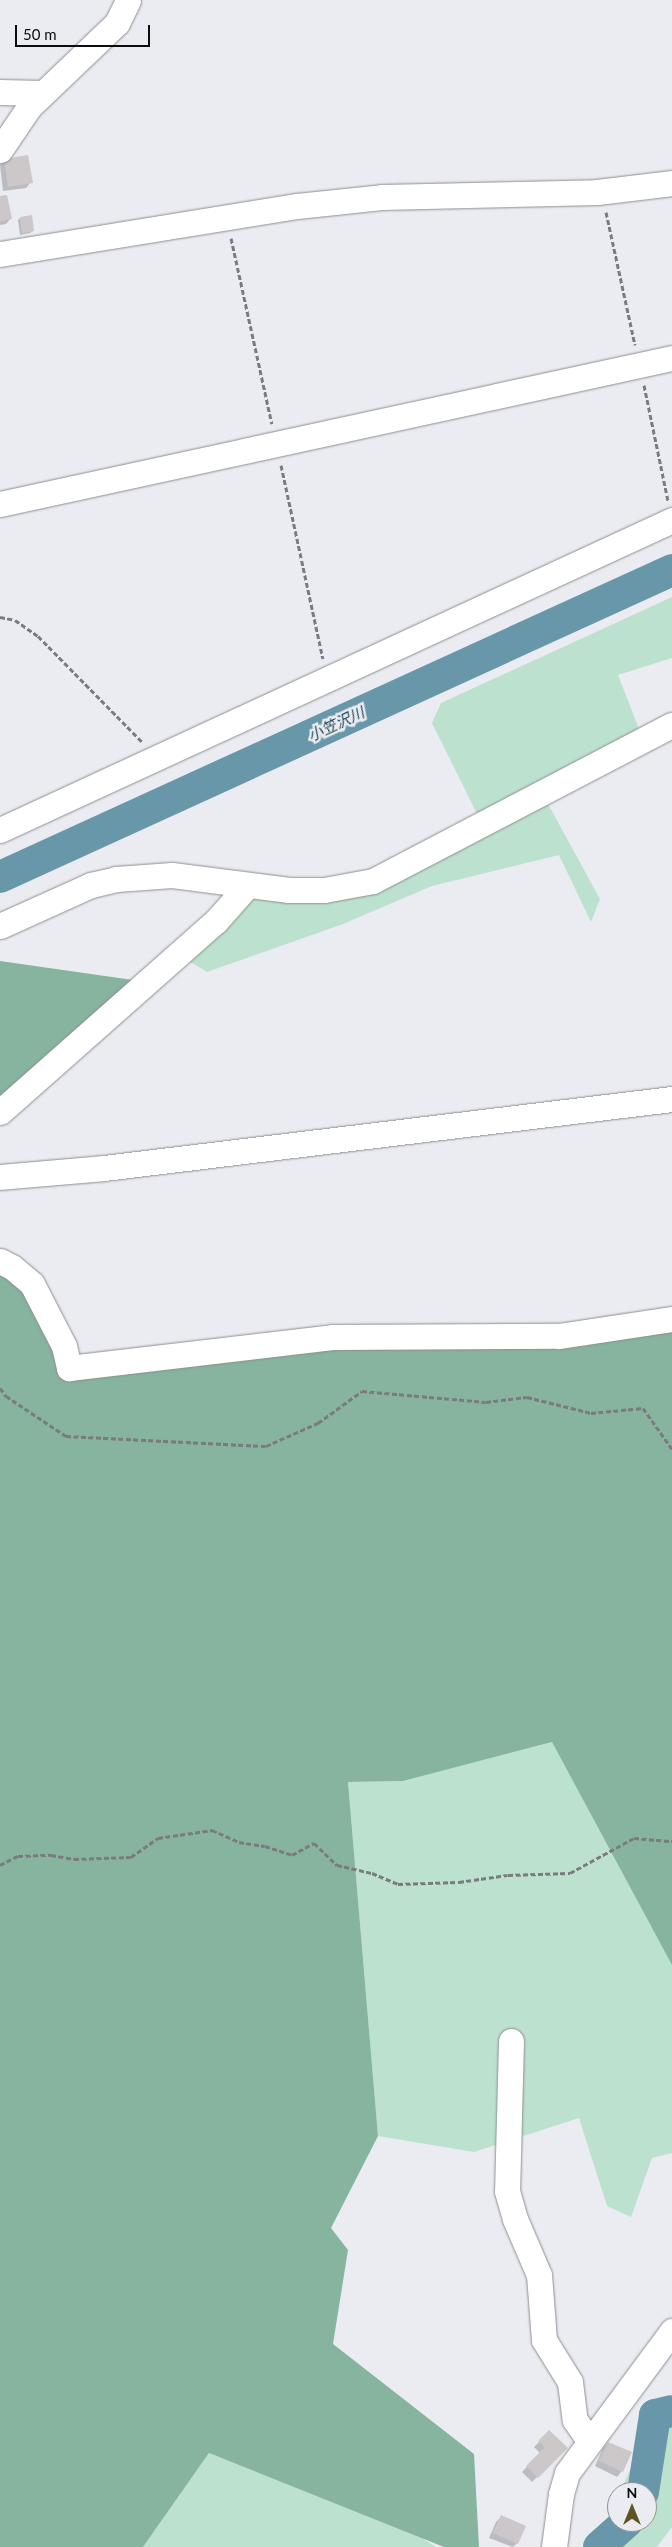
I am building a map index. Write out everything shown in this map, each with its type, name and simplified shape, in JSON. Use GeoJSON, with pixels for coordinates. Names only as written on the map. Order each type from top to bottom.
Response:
{"type":"FeatureCollection","features":[{"type":"Feature","properties":{"kind":"street"},"geometry":{"type":"LineString","coordinates":[[0,150],[29,107],[117,23],[128,0]]}},
{"type":"Feature","properties":{"kind":"street"},"geometry":{"type":"LineString","coordinates":[[0,92],[43,93]]}},
{"type":"Feature","properties":{"kind":"street"},"geometry":{"type":"LineString","coordinates":[[0,254],[297,206],[382,197],[597,192],[672,183]]}},
{"type":"Feature","properties":{"kind":"street"},"geometry":{"type":"LineString","coordinates":[[0,504],[672,358]]}},
{"type":"Feature","properties":{"kind":"street"},"geometry":{"type":"LineString","coordinates":[[0,830],[672,520]]}},
{"type":"Feature","properties":{"kind":"street"},"geometry":{"type":"LineString","coordinates":[[0,926],[91,885],[116,879],[172,875],[289,890],[324,890],[372,881],[672,725]]}},
{"type":"Feature","properties":{"kind":"street"},"geometry":{"type":"LineString","coordinates":[[0,1112],[216,921],[248,885]]}},
{"type":"Feature","properties":{"kind":"street"},"geometry":{"type":"LineString","coordinates":[[0,1177],[104,1168],[672,1099]]}},
{"type":"Feature","properties":{"kind":"street"},"geometry":{"type":"LineString","coordinates":[[0,1261],[12,1267],[32,1284],[64,1346],[69,1368],[332,1338],[559,1336],[672,1319]]}},
{"type":"Feature","properties":{"kind":"street"},"geometry":{"type":"LineString","coordinates":[[511,2041],[507,2191],[515,2219],[539,2275],[544,2340],[570,2382],[575,2420],[589,2441]]}},
{"type":"Feature","properties":{"kind":"street"},"geometry":{"type":"LineString","coordinates":[[554,2547],[561,2494],[567,2473],[672,2331]]}},
{"type":"Feature","properties":{"kind":"path"},"geometry":{"type":"LineString","coordinates":[[0,617],[15,620],[38,636],[158,758]]}},
{"type":"Feature","properties":{"kind":"path"},"geometry":{"type":"LineString","coordinates":[[0,1388],[6,1396],[66,1436],[266,1446],[318,1423],[362,1390],[486,1402],[527,1397],[591,1413],[643,1408],[672,1449]]}},
{"type":"Feature","properties":{"kind":"path"},"geometry":{"type":"LineString","coordinates":[[0,1865],[18,1856],[51,1854],[74,1859],[132,1857],[158,1838],[212,1830],[239,1842],[265,1846],[292,1855],[314,1843],[337,1865],[372,1873],[398,1884],[459,1882],[508,1875],[570,1873],[634,1838],[672,1840]]}},
{"type":"Feature","properties":{"kind":"green space"},"geometry":{"type":"Polygon","coordinates":[[[672,597],[672,658],[618,675],[639,729],[542,793],[600,899],[591,922],[559,855],[432,886],[343,924],[207,972],[179,955],[243,890],[331,899],[482,824],[432,723],[441,703],[672,597]]]}},
{"type":"Feature","properties":{"kind":"green space"},"geometry":{"type":"Polygon","coordinates":[[[0,961],[140,981],[0,1114],[0,961]]]}},
{"type":"Feature","properties":{"kind":"green space"},"geometry":{"type":"Polygon","coordinates":[[[0,1265],[32,1284],[69,1368],[672,1319],[672,1965],[552,1742],[403,1781],[348,1782],[378,2136],[331,2228],[348,2250],[333,2344],[474,2454],[479,2547],[444,2547],[209,2453],[143,2547],[0,2547],[0,1265]]]}},
{"type":"Feature","properties":{"kind":"green space"},"geometry":{"type":"Polygon","coordinates":[[[552,1742],[672,1955],[672,2153],[652,2158],[631,2217],[607,2206],[579,2118],[474,2152],[378,2136],[348,1782],[403,1781],[552,1742]]]}},
{"type":"Feature","properties":{"kind":"green space"},"geometry":{"type":"Polygon","coordinates":[[[672,2411],[672,2527],[657,2547],[596,2547],[607,2522],[607,2532],[657,2532],[657,2482],[625,2482],[655,2415],[672,2411]]]}},
{"type":"Feature","properties":{"kind":"green space"},"geometry":{"type":"Polygon","coordinates":[[[209,2453],[412,2532],[436,2547],[143,2547],[209,2453]]]}},
{"type":"Feature","properties":{"kind":"building"},"geometry":{"type":"Polygon","coordinates":[[[28,155],[33,183],[8,187],[4,159],[28,155]]]}},
{"type":"Feature","properties":{"kind":"building"},"geometry":{"type":"Polygon","coordinates":[[[7,195],[12,219],[0,221],[0,196],[7,195]]]}},
{"type":"Feature","properties":{"kind":"building"},"geometry":{"type":"Polygon","coordinates":[[[32,215],[34,231],[22,233],[20,217],[32,215]]]}},
{"type":"Feature","properties":{"kind":"building"},"geometry":{"type":"Polygon","coordinates":[[[549,2430],[568,2448],[538,2478],[526,2466],[545,2447],[538,2441],[549,2430]]]}},
{"type":"Feature","properties":{"kind":"building"},"geometry":{"type":"Polygon","coordinates":[[[608,2442],[632,2452],[623,2472],[599,2461],[608,2442]]]}},
{"type":"Feature","properties":{"kind":"building"},"geometry":{"type":"Polygon","coordinates":[[[501,2515],[526,2526],[518,2544],[493,2533],[501,2515]]]}},
{"type":"Feature","properties":{"kind":"waterway","name":"小笠沢川"},"geometry":{"type":"LineString","coordinates":[[0,877],[672,570]]}},
{"type":"Feature","properties":{"kind":"waterway"},"geometry":{"type":"LineString","coordinates":[[645,2482],[655,2415],[672,2411]]}},
{"type":"Feature","properties":{"kind":"waterway"},"geometry":{"type":"LineString","coordinates":[[599,2547],[616,2532]]}}]}
